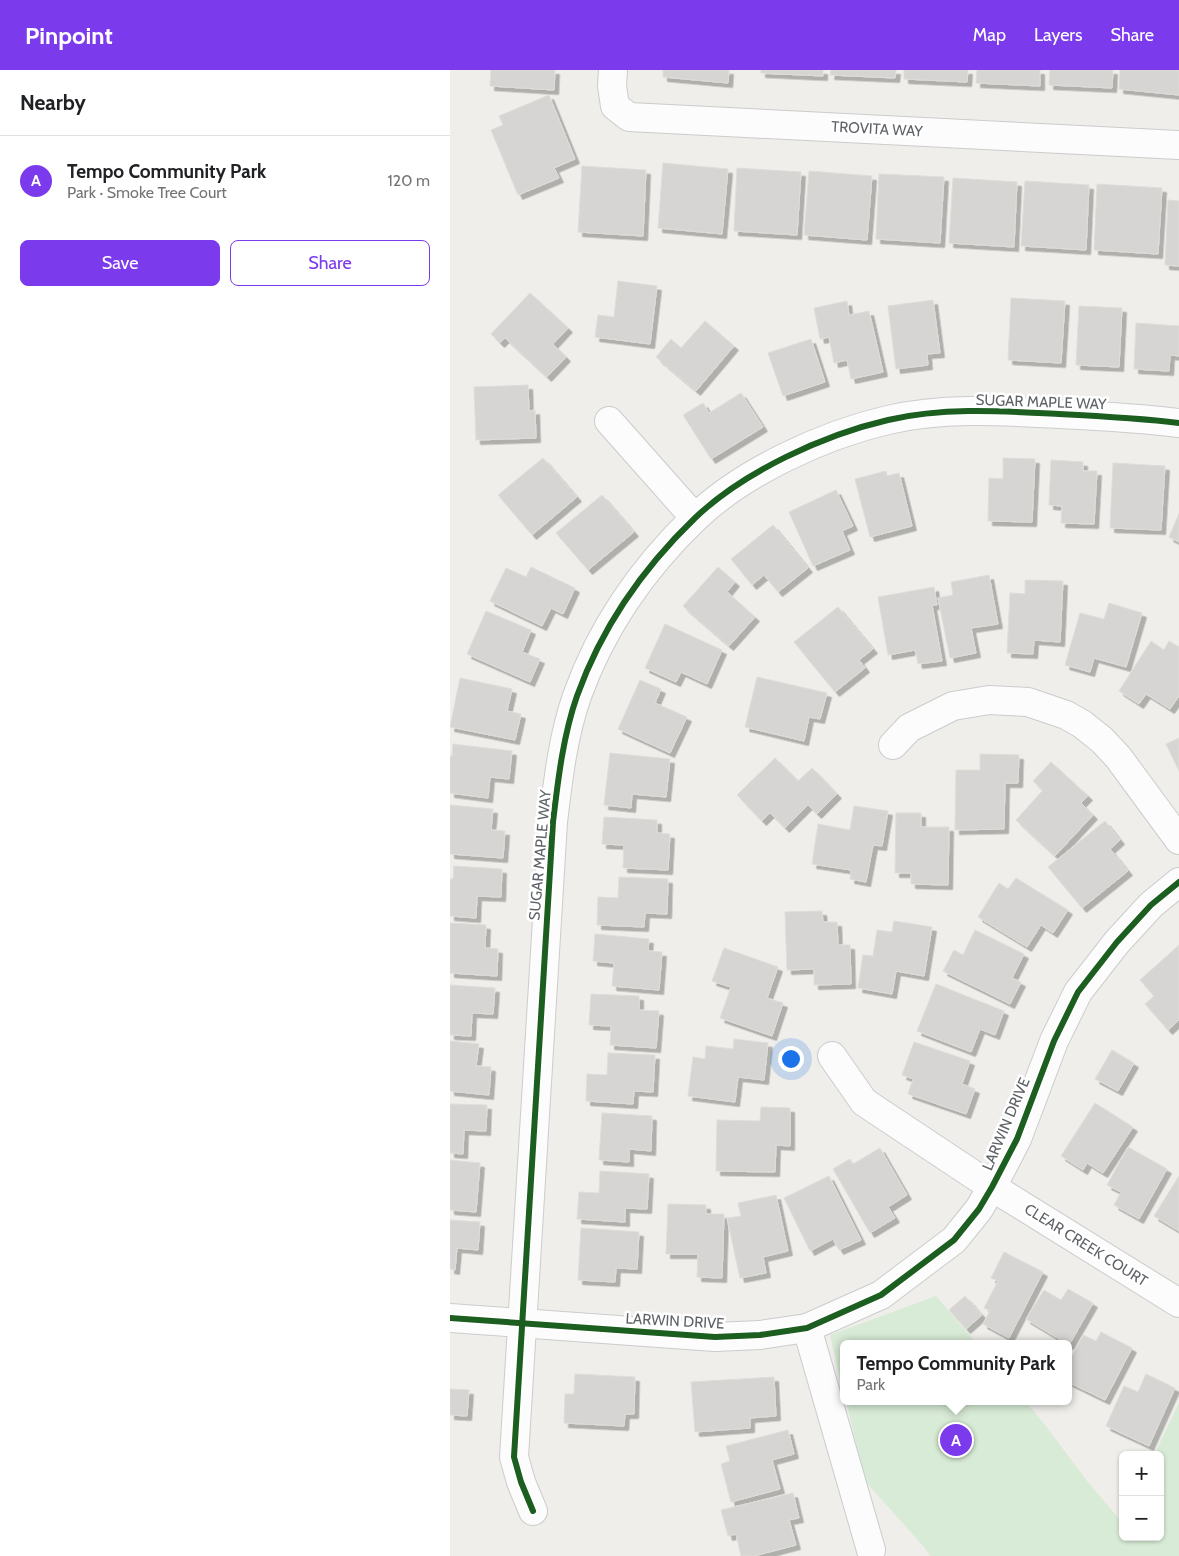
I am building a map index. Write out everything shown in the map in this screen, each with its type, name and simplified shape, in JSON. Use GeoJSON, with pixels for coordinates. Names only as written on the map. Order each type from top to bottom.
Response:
{"type":"FeatureCollection","features":[{"type":"Feature","properties":{"kind":"street","name":"TROVITA WAY"},"geometry":{"type":"LineString","coordinates":[[613,70],[612,86],[615,106],[628,117],[1179,145]]}},
{"type":"Feature","properties":{"kind":"street","name":"SUGAR MAPLE WAY"},"geometry":{"type":"LineString","coordinates":[[533,1511],[521,1482],[514,1457],[553,822],[567,732],[577,697],[592,658],[613,620],[639,581],[695,518],[728,491],[764,468],[846,431],[889,420],[930,413],[989,410],[1179,422]]}},
{"type":"Feature","properties":{"kind":"street"},"geometry":{"type":"LineString","coordinates":[[609,420],[695,518]]}},
{"type":"Feature","properties":{"kind":"street"},"geometry":{"type":"LineString","coordinates":[[893,745],[909,728],[953,706],[989,700],[1028,702],[1066,715],[1082,724],[1102,740],[1118,757],[1179,840]]}},
{"type":"Feature","properties":{"kind":"street","name":"LARWIN DRIVE"},"geometry":{"type":"LineString","coordinates":[[450,1318],[715,1337],[760,1336],[807,1328],[882,1295],[954,1240],[979,1209],[1017,1138],[1054,1041],[1078,992],[1117,942],[1151,905],[1179,882]]}},
{"type":"Feature","properties":{"kind":"street","name":"CLEAR CREEK COURT"},"geometry":{"type":"LineString","coordinates":[[832,1056],[864,1102],[992,1187],[1179,1303]]}},
{"type":"Feature","properties":{"kind":"street"},"geometry":{"type":"LineString","coordinates":[[807,1328],[871,1550]]}},
{"type":"Feature","properties":{"kind":"green space"},"geometry":{"type":"Polygon","coordinates":[[[936,1296],[974,1340],[840,1340],[840,1379],[830,1335],[936,1296]]]}},
{"type":"Feature","properties":{"kind":"green space"},"geometry":{"type":"Polygon","coordinates":[[[1179,1403],[1179,1556],[930,1556],[865,1481],[847,1405],[1028,1405],[1087,1481],[1119,1519],[1119,1541],[1164,1541],[1164,1451],[1156,1451],[1179,1403]]]}},
{"type":"Feature","properties":{"kind":"building"},"geometry":{"type":"Polygon","coordinates":[[[491,70],[555,70],[554,90],[490,86],[491,70]]]}},
{"type":"Feature","properties":{"kind":"building"},"geometry":{"type":"Polygon","coordinates":[[[663,70],[729,70],[728,83],[663,77],[663,70]]]}},
{"type":"Feature","properties":{"kind":"building"},"geometry":{"type":"Polygon","coordinates":[[[761,70],[823,70],[823,76],[761,73],[761,70]]]}},
{"type":"Feature","properties":{"kind":"building"},"geometry":{"type":"Polygon","coordinates":[[[831,70],[896,70],[895,78],[830,75],[831,70]]]}},
{"type":"Feature","properties":{"kind":"building"},"geometry":{"type":"Polygon","coordinates":[[[904,70],[968,70],[967,82],[904,79],[904,70]]]}},
{"type":"Feature","properties":{"kind":"building"},"geometry":{"type":"Polygon","coordinates":[[[977,70],[1040,70],[1040,86],[976,83],[977,70]]]}},
{"type":"Feature","properties":{"kind":"building"},"geometry":{"type":"Polygon","coordinates":[[[1050,70],[1113,70],[1112,88],[1049,85],[1050,70]]]}},
{"type":"Feature","properties":{"kind":"building"},"geometry":{"type":"Polygon","coordinates":[[[1120,70],[1179,70],[1179,95],[1119,89],[1120,70]]]}},
{"type":"Feature","properties":{"kind":"building"},"geometry":{"type":"Polygon","coordinates":[[[549,95],[575,159],[554,168],[559,178],[518,195],[491,130],[503,125],[499,116],[549,95]]]}},
{"type":"Feature","properties":{"kind":"building"},"geometry":{"type":"Polygon","coordinates":[[[663,163],[728,169],[722,234],[658,228],[663,163]]]}},
{"type":"Feature","properties":{"kind":"building"},"geometry":{"type":"Polygon","coordinates":[[[582,166],[646,170],[643,236],[578,232],[582,166]]]}},
{"type":"Feature","properties":{"kind":"building"},"geometry":{"type":"Polygon","coordinates":[[[737,168],[801,172],[797,235],[734,231],[737,168]]]}},
{"type":"Feature","properties":{"kind":"building"},"geometry":{"type":"Polygon","coordinates":[[[809,171],[872,176],[867,240],[804,235],[809,171]]]}},
{"type":"Feature","properties":{"kind":"building"},"geometry":{"type":"Polygon","coordinates":[[[879,174],[944,177],[940,243],[876,239],[879,174]]]}},
{"type":"Feature","properties":{"kind":"building"},"geometry":{"type":"Polygon","coordinates":[[[953,178],[1017,182],[1014,247],[949,243],[953,178]]]}},
{"type":"Feature","properties":{"kind":"building"},"geometry":{"type":"Polygon","coordinates":[[[1025,181],[1089,185],[1086,250],[1021,246],[1025,181]]]}},
{"type":"Feature","properties":{"kind":"building"},"geometry":{"type":"Polygon","coordinates":[[[1097,184],[1162,188],[1158,254],[1094,250],[1097,184]]]}},
{"type":"Feature","properties":{"kind":"building"},"geometry":{"type":"Polygon","coordinates":[[[1168,200],[1179,201],[1179,266],[1165,265],[1168,200]]]}},
{"type":"Feature","properties":{"kind":"building"},"geometry":{"type":"Polygon","coordinates":[[[618,281],[657,286],[650,344],[595,337],[598,315],[614,317],[618,281]]]}},
{"type":"Feature","properties":{"kind":"building"},"geometry":{"type":"Polygon","coordinates":[[[530,293],[568,328],[553,344],[566,357],[547,377],[505,338],[500,343],[491,334],[530,293]]]}},
{"type":"Feature","properties":{"kind":"building"},"geometry":{"type":"Polygon","coordinates":[[[1011,298],[1065,301],[1061,363],[1008,360],[1011,298]]]}},
{"type":"Feature","properties":{"kind":"building"},"geometry":{"type":"Polygon","coordinates":[[[933,300],[940,353],[927,354],[928,365],[896,369],[888,306],[933,300]]]}},
{"type":"Feature","properties":{"kind":"building"},"geometry":{"type":"Polygon","coordinates":[[[847,301],[849,315],[869,311],[883,372],[851,379],[847,360],[834,363],[829,337],[820,339],[814,308],[847,301]]]}},
{"type":"Feature","properties":{"kind":"building"},"geometry":{"type":"Polygon","coordinates":[[[1079,306],[1122,308],[1119,367],[1076,365],[1079,306]]]}},
{"type":"Feature","properties":{"kind":"building"},"geometry":{"type":"Polygon","coordinates":[[[705,321],[734,346],[696,391],[656,357],[671,339],[681,348],[705,321]]]}},
{"type":"Feature","properties":{"kind":"building"},"geometry":{"type":"Polygon","coordinates":[[[1136,323],[1179,326],[1179,356],[1170,355],[1169,371],[1134,369],[1136,323]]]}},
{"type":"Feature","properties":{"kind":"building"},"geometry":{"type":"Polygon","coordinates":[[[811,339],[825,382],[783,396],[768,353],[811,339]]]}},
{"type":"Feature","properties":{"kind":"building"},"geometry":{"type":"Polygon","coordinates":[[[528,385],[529,411],[535,410],[536,438],[476,440],[474,387],[528,385]]]}},
{"type":"Feature","properties":{"kind":"building"},"geometry":{"type":"Polygon","coordinates":[[[741,393],[763,427],[711,459],[683,415],[703,403],[709,413],[741,393]]]}},
{"type":"Feature","properties":{"kind":"building"},"geometry":{"type":"Polygon","coordinates":[[[543,458],[577,497],[532,535],[498,495],[543,458]]]}},
{"type":"Feature","properties":{"kind":"building"},"geometry":{"type":"Polygon","coordinates":[[[1003,458],[1035,459],[1032,522],[988,521],[989,478],[1003,479],[1003,458]]]}},
{"type":"Feature","properties":{"kind":"building"},"geometry":{"type":"Polygon","coordinates":[[[1051,460],[1083,462],[1083,471],[1097,471],[1094,524],[1061,523],[1062,506],[1049,505],[1051,460]]]}},
{"type":"Feature","properties":{"kind":"building"},"geometry":{"type":"Polygon","coordinates":[[[1113,463],[1165,466],[1161,530],[1110,528],[1113,463]]]}},
{"type":"Feature","properties":{"kind":"building"},"geometry":{"type":"Polygon","coordinates":[[[886,471],[887,476],[899,473],[912,526],[870,537],[855,479],[886,471]]]}},
{"type":"Feature","properties":{"kind":"building"},"geometry":{"type":"Polygon","coordinates":[[[836,490],[853,526],[842,531],[850,550],[813,566],[789,512],[836,490]]]}},
{"type":"Feature","properties":{"kind":"building"},"geometry":{"type":"Polygon","coordinates":[[[602,495],[634,532],[588,570],[556,533],[602,495]]]}},
{"type":"Feature","properties":{"kind":"building"},"geometry":{"type":"Polygon","coordinates":[[[1179,514],[1179,542],[1169,537],[1179,514]]]}},
{"type":"Feature","properties":{"kind":"building"},"geometry":{"type":"Polygon","coordinates":[[[773,525],[808,568],[778,592],[764,575],[752,585],[731,559],[773,525]]]}},
{"type":"Feature","properties":{"kind":"building"},"geometry":{"type":"Polygon","coordinates":[[[531,567],[575,588],[563,614],[551,608],[542,626],[490,601],[506,568],[526,577],[531,567]]]}},
{"type":"Feature","properties":{"kind":"building"},"geometry":{"type":"Polygon","coordinates":[[[718,567],[735,582],[727,592],[755,617],[729,646],[683,606],[718,567]]]}},
{"type":"Feature","properties":{"kind":"building"},"geometry":{"type":"Polygon","coordinates":[[[989,575],[998,624],[971,628],[976,653],[950,658],[938,598],[953,595],[951,582],[989,575]]]}},
{"type":"Feature","properties":{"kind":"building"},"geometry":{"type":"Polygon","coordinates":[[[1025,580],[1063,581],[1060,642],[1034,640],[1033,654],[1007,653],[1010,593],[1025,594],[1025,580]]]}},
{"type":"Feature","properties":{"kind":"building"},"geometry":{"type":"Polygon","coordinates":[[[934,587],[937,605],[932,605],[942,661],[918,664],[915,650],[888,655],[878,597],[934,587]]]}},
{"type":"Feature","properties":{"kind":"building"},"geometry":{"type":"Polygon","coordinates":[[[1109,603],[1142,613],[1126,667],[1094,658],[1090,672],[1065,665],[1080,613],[1104,619],[1109,603]]]}},
{"type":"Feature","properties":{"kind":"building"},"geometry":{"type":"Polygon","coordinates":[[[838,607],[873,649],[859,660],[865,668],[835,692],[794,642],[838,607]]]}},
{"type":"Feature","properties":{"kind":"building"},"geometry":{"type":"Polygon","coordinates":[[[486,611],[531,630],[522,652],[540,659],[530,682],[467,654],[486,611]]]}},
{"type":"Feature","properties":{"kind":"building"},"geometry":{"type":"Polygon","coordinates":[[[665,624],[722,650],[707,684],[681,672],[676,682],[645,668],[665,624]]]}},
{"type":"Feature","properties":{"kind":"building"},"geometry":{"type":"Polygon","coordinates":[[[1151,641],[1164,650],[1169,641],[1179,647],[1179,696],[1170,709],[1146,694],[1139,704],[1119,691],[1151,641]]]}},
{"type":"Feature","properties":{"kind":"building"},"geometry":{"type":"Polygon","coordinates":[[[757,677],[827,693],[820,719],[809,717],[804,741],[745,727],[757,677]]]}},
{"type":"Feature","properties":{"kind":"building"},"geometry":{"type":"Polygon","coordinates":[[[460,678],[512,689],[507,711],[521,714],[515,740],[450,727],[460,678]]]}},
{"type":"Feature","properties":{"kind":"building"},"geometry":{"type":"Polygon","coordinates":[[[640,680],[661,689],[655,703],[687,717],[670,753],[618,729],[640,680]]]}},
{"type":"Feature","properties":{"kind":"building"},"geometry":{"type":"Polygon","coordinates":[[[1179,738],[1179,771],[1166,744],[1179,738]]]}},
{"type":"Feature","properties":{"kind":"building"},"geometry":{"type":"Polygon","coordinates":[[[453,744],[512,751],[509,779],[490,777],[488,798],[450,793],[450,756],[452,756],[453,744]]]}},
{"type":"Feature","properties":{"kind":"building"},"geometry":{"type":"Polygon","coordinates":[[[610,753],[670,759],[666,797],[632,794],[631,808],[604,805],[610,753]]]}},
{"type":"Feature","properties":{"kind":"building"},"geometry":{"type":"Polygon","coordinates":[[[980,754],[1019,755],[1018,783],[1005,783],[1004,829],[955,830],[956,770],[980,770],[980,754]]]}},
{"type":"Feature","properties":{"kind":"building"},"geometry":{"type":"Polygon","coordinates":[[[775,758],[798,781],[812,768],[837,794],[817,814],[808,805],[785,828],[770,813],[762,821],[737,795],[775,758]]]}},
{"type":"Feature","properties":{"kind":"building"},"geometry":{"type":"Polygon","coordinates":[[[1051,762],[1088,796],[1081,803],[1093,815],[1055,856],[1016,820],[1043,790],[1033,781],[1051,762]]]}},
{"type":"Feature","properties":{"kind":"building"},"geometry":{"type":"Polygon","coordinates":[[[450,805],[493,809],[491,830],[505,831],[503,858],[450,854],[450,805]]]}},
{"type":"Feature","properties":{"kind":"building"},"geometry":{"type":"Polygon","coordinates":[[[854,806],[888,811],[882,846],[873,845],[866,882],[850,879],[851,870],[812,864],[818,824],[850,830],[854,806]]]}},
{"type":"Feature","properties":{"kind":"building"},"geometry":{"type":"Polygon","coordinates":[[[896,813],[921,813],[921,827],[949,827],[948,885],[911,884],[911,873],[895,873],[896,813]]]}},
{"type":"Feature","properties":{"kind":"building"},"geometry":{"type":"Polygon","coordinates":[[[604,817],[657,820],[657,833],[670,834],[668,870],[623,868],[624,845],[602,844],[604,817]]]}},
{"type":"Feature","properties":{"kind":"building"},"geometry":{"type":"Polygon","coordinates":[[[1105,821],[1120,840],[1110,849],[1128,871],[1082,908],[1048,867],[1105,821]]]}},
{"type":"Feature","properties":{"kind":"building"},"geometry":{"type":"Polygon","coordinates":[[[454,866],[502,869],[501,897],[477,896],[476,918],[450,916],[450,879],[453,879],[454,866]]]}},
{"type":"Feature","properties":{"kind":"building"},"geometry":{"type":"Polygon","coordinates":[[[619,877],[668,879],[667,914],[645,913],[644,927],[597,925],[598,897],[618,898],[619,877]]]}},
{"type":"Feature","properties":{"kind":"building"},"geometry":{"type":"Polygon","coordinates":[[[1016,878],[1068,910],[1053,933],[1041,925],[1027,947],[978,917],[999,883],[1008,889],[1016,878]]]}},
{"type":"Feature","properties":{"kind":"building"},"geometry":{"type":"Polygon","coordinates":[[[822,911],[823,922],[837,922],[838,945],[850,945],[851,984],[814,985],[814,969],[787,970],[785,912],[822,911]]]}},
{"type":"Feature","properties":{"kind":"building"},"geometry":{"type":"Polygon","coordinates":[[[894,921],[932,927],[924,976],[896,971],[892,994],[858,988],[863,955],[873,956],[877,930],[892,932],[894,921]]]}},
{"type":"Feature","properties":{"kind":"building"},"geometry":{"type":"Polygon","coordinates":[[[450,923],[486,925],[485,948],[498,949],[497,976],[450,973],[450,923]]]}},
{"type":"Feature","properties":{"kind":"building"},"geometry":{"type":"Polygon","coordinates":[[[975,930],[1024,954],[1012,978],[1021,982],[1010,1004],[943,971],[954,950],[963,955],[975,930]]]}},
{"type":"Feature","properties":{"kind":"building"},"geometry":{"type":"Polygon","coordinates":[[[595,934],[649,939],[648,951],[662,952],[659,990],[612,986],[614,963],[593,961],[595,934]]]}},
{"type":"Feature","properties":{"kind":"building"},"geometry":{"type":"Polygon","coordinates":[[[1179,945],[1179,1020],[1168,1030],[1145,1004],[1154,996],[1140,980],[1179,945]]]}},
{"type":"Feature","properties":{"kind":"building"},"geometry":{"type":"Polygon","coordinates":[[[724,948],[778,967],[767,998],[783,1003],[772,1036],[720,1018],[731,987],[712,981],[724,948]]]}},
{"type":"Feature","properties":{"kind":"building"},"geometry":{"type":"Polygon","coordinates":[[[936,984],[1004,1011],[995,1035],[980,1029],[971,1052],[917,1031],[936,984]]]}},
{"type":"Feature","properties":{"kind":"building"},"geometry":{"type":"Polygon","coordinates":[[[450,985],[495,988],[493,1014],[472,1013],[471,1036],[450,1035],[450,985]]]}},
{"type":"Feature","properties":{"kind":"building"},"geometry":{"type":"Polygon","coordinates":[[[591,994],[639,996],[639,1010],[659,1011],[656,1048],[610,1045],[611,1026],[589,1025],[591,994]]]}},
{"type":"Feature","properties":{"kind":"building"},"geometry":{"type":"Polygon","coordinates":[[[734,1039],[768,1043],[764,1080],[738,1077],[735,1102],[688,1096],[693,1057],[705,1059],[706,1046],[733,1049],[734,1039]]]}},
{"type":"Feature","properties":{"kind":"building"},"geometry":{"type":"Polygon","coordinates":[[[450,1041],[479,1044],[476,1066],[491,1067],[489,1095],[450,1091],[450,1041]]]}},
{"type":"Feature","properties":{"kind":"building"},"geometry":{"type":"Polygon","coordinates":[[[914,1042],[970,1061],[962,1084],[975,1089],[966,1114],[908,1094],[913,1079],[902,1075],[914,1042]]]}},
{"type":"Feature","properties":{"kind":"building"},"geometry":{"type":"Polygon","coordinates":[[[1112,1050],[1134,1063],[1118,1091],[1095,1079],[1112,1050]]]}},
{"type":"Feature","properties":{"kind":"building"},"geometry":{"type":"Polygon","coordinates":[[[608,1053],[655,1055],[653,1092],[634,1091],[633,1104],[586,1101],[587,1074],[607,1075],[608,1053]]]}},
{"type":"Feature","properties":{"kind":"building"},"geometry":{"type":"Polygon","coordinates":[[[1095,1103],[1133,1127],[1103,1173],[1087,1163],[1083,1170],[1061,1156],[1095,1103]]]}},
{"type":"Feature","properties":{"kind":"building"},"geometry":{"type":"Polygon","coordinates":[[[450,1104],[487,1105],[486,1131],[464,1130],[463,1154],[450,1153],[450,1104]]]}},
{"type":"Feature","properties":{"kind":"building"},"geometry":{"type":"Polygon","coordinates":[[[761,1107],[790,1108],[790,1146],[776,1145],[775,1172],[716,1171],[717,1120],[760,1121],[761,1107]]]}},
{"type":"Feature","properties":{"kind":"building"},"geometry":{"type":"Polygon","coordinates":[[[602,1113],[652,1116],[651,1151],[629,1149],[629,1162],[599,1160],[602,1113]]]}},
{"type":"Feature","properties":{"kind":"building"},"geometry":{"type":"Polygon","coordinates":[[[1128,1147],[1167,1169],[1139,1219],[1114,1205],[1121,1192],[1107,1185],[1128,1147]]]}},
{"type":"Feature","properties":{"kind":"building"},"geometry":{"type":"Polygon","coordinates":[[[880,1148],[907,1195],[888,1207],[895,1218],[870,1233],[833,1169],[850,1159],[853,1164],[880,1148]]]}},
{"type":"Feature","properties":{"kind":"building"},"geometry":{"type":"Polygon","coordinates":[[[450,1160],[480,1163],[476,1212],[450,1210],[450,1160]]]}},
{"type":"Feature","properties":{"kind":"building"},"geometry":{"type":"Polygon","coordinates":[[[600,1171],[649,1174],[647,1209],[625,1208],[625,1222],[577,1219],[579,1192],[599,1193],[600,1171]]]}},
{"type":"Feature","properties":{"kind":"building"},"geometry":{"type":"Polygon","coordinates":[[[829,1176],[861,1240],[839,1250],[833,1239],[810,1251],[784,1198],[829,1176]]]}},
{"type":"Feature","properties":{"kind":"building"},"geometry":{"type":"Polygon","coordinates":[[[1179,1176],[1179,1231],[1154,1216],[1179,1176]]]}},
{"type":"Feature","properties":{"kind":"building"},"geometry":{"type":"Polygon","coordinates":[[[776,1195],[788,1251],[763,1257],[766,1273],[740,1278],[727,1218],[741,1216],[738,1203],[776,1195]]]}},
{"type":"Feature","properties":{"kind":"building"},"geometry":{"type":"Polygon","coordinates":[[[668,1204],[706,1205],[706,1214],[724,1214],[722,1278],[697,1277],[698,1254],[666,1254],[668,1204]]]}},
{"type":"Feature","properties":{"kind":"building"},"geometry":{"type":"Polygon","coordinates":[[[450,1220],[480,1222],[478,1250],[457,1248],[455,1270],[450,1269],[450,1220]]]}},
{"type":"Feature","properties":{"kind":"building"},"geometry":{"type":"Polygon","coordinates":[[[581,1228],[639,1232],[637,1269],[616,1268],[615,1282],[578,1280],[581,1228]]]}},
{"type":"Feature","properties":{"kind":"building"},"geometry":{"type":"Polygon","coordinates":[[[1004,1252],[1043,1272],[1009,1338],[983,1324],[990,1311],[984,1308],[998,1281],[991,1278],[1004,1252]]]}},
{"type":"Feature","properties":{"kind":"building"},"geometry":{"type":"Polygon","coordinates":[[[1068,1289],[1093,1303],[1072,1340],[1061,1340],[1026,1319],[1044,1290],[1061,1300],[1068,1289]]]}},
{"type":"Feature","properties":{"kind":"building"},"geometry":{"type":"Polygon","coordinates":[[[965,1296],[982,1315],[966,1329],[949,1310],[965,1296]]]}},
{"type":"Feature","properties":{"kind":"building"},"geometry":{"type":"Polygon","coordinates":[[[1101,1332],[1132,1348],[1105,1400],[1072,1384],[1072,1356],[1083,1335],[1096,1341],[1101,1332]]]}},
{"type":"Feature","properties":{"kind":"building"},"geometry":{"type":"Polygon","coordinates":[[[575,1374],[635,1377],[634,1414],[625,1414],[624,1426],[564,1423],[565,1394],[574,1394],[575,1374]]]}},
{"type":"Feature","properties":{"kind":"building"},"geometry":{"type":"Polygon","coordinates":[[[1146,1374],[1175,1388],[1149,1446],[1106,1426],[1124,1386],[1138,1392],[1146,1374]]]}},
{"type":"Feature","properties":{"kind":"building"},"geometry":{"type":"Polygon","coordinates":[[[774,1377],[776,1416],[750,1418],[750,1428],[695,1432],[691,1382],[774,1377]]]}},
{"type":"Feature","properties":{"kind":"building"},"geometry":{"type":"Polygon","coordinates":[[[450,1389],[469,1390],[467,1416],[450,1415],[450,1389]]]}},
{"type":"Feature","properties":{"kind":"building"},"geometry":{"type":"Polygon","coordinates":[[[788,1430],[794,1454],[772,1460],[780,1489],[731,1502],[721,1464],[730,1461],[726,1446],[788,1430]]]}},
{"type":"Feature","properties":{"kind":"building"},"geometry":{"type":"Polygon","coordinates":[[[793,1493],[799,1518],[789,1520],[796,1545],[754,1556],[741,1556],[736,1534],[728,1536],[721,1510],[793,1493]]]}},
{"type":"Feature","properties":{"kind":"cycle path"},"geometry":{"type":"LineString","coordinates":[[533,1511],[521,1482],[514,1457],[553,822],[562,758],[572,711],[587,671],[611,623],[658,557],[714,501],[736,485],[785,457],[837,435],[909,416],[973,411],[1119,417],[1179,423]]}},
{"type":"Feature","properties":{"kind":"cycle path"},"geometry":{"type":"LineString","coordinates":[[450,1318],[715,1337],[760,1335],[807,1328],[881,1295],[954,1240],[979,1209],[1017,1139],[1054,1041],[1078,992],[1117,942],[1151,905],[1179,882]]}},
{"type":"Feature","properties":{"kind":"place","name":"Tempo Community Park"},"geometry":{"type":"Point","coordinates":[956,1440]}}]}
